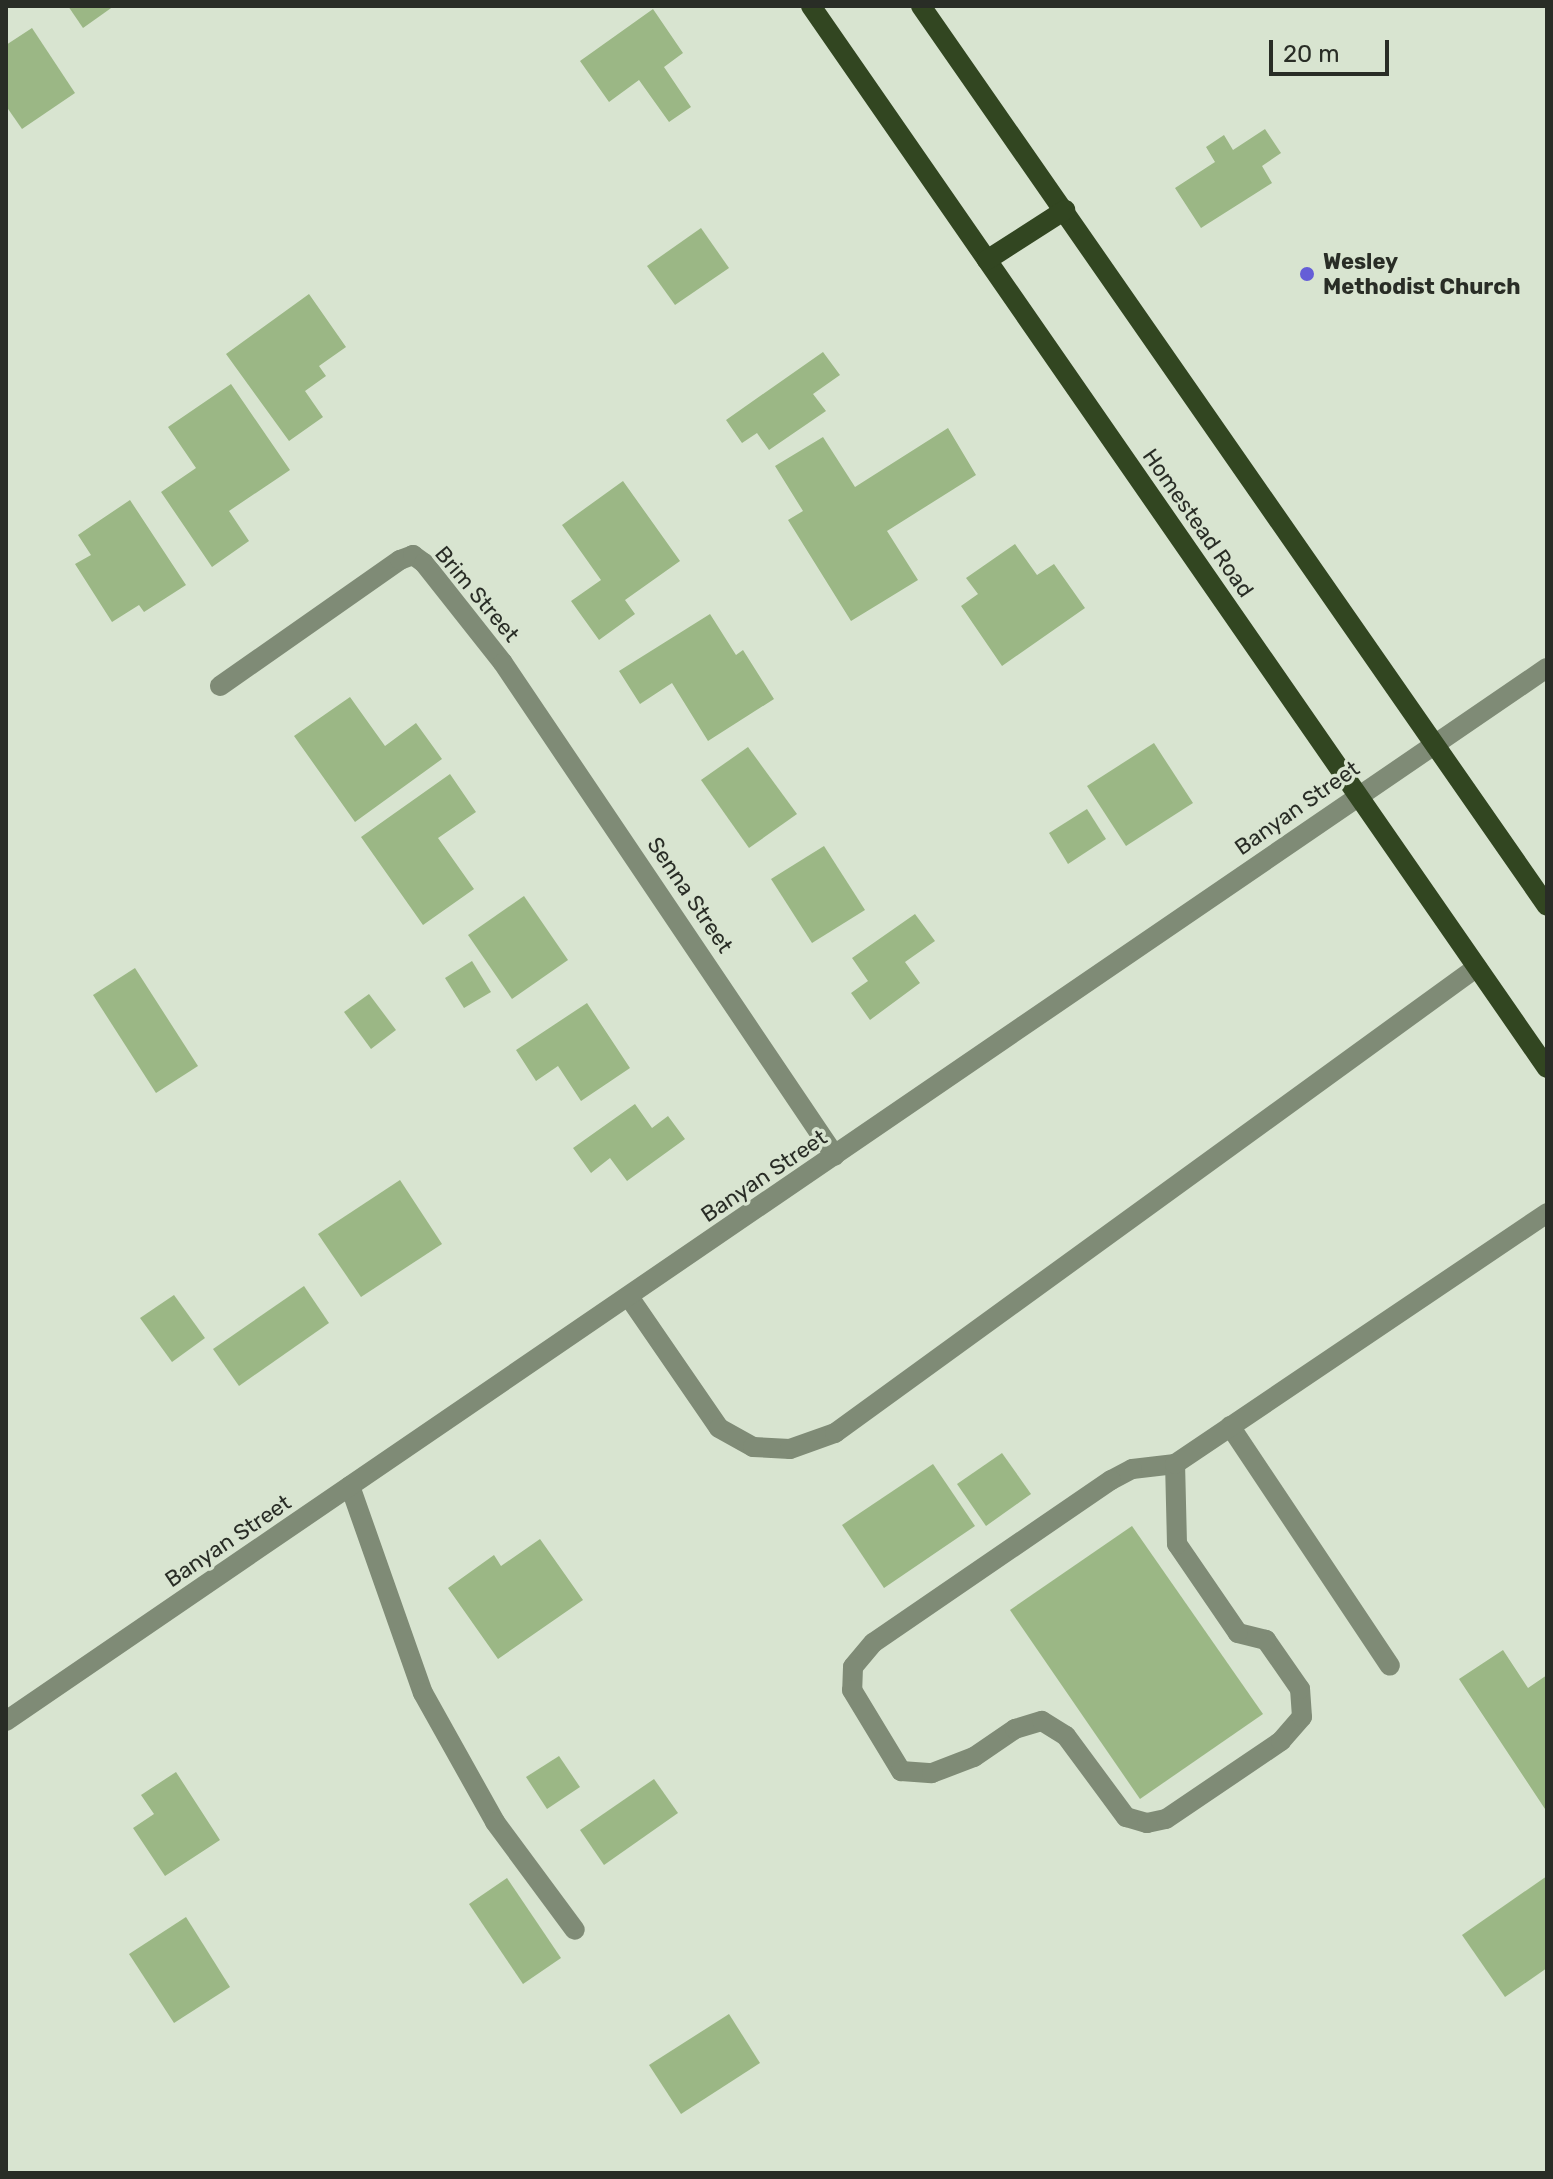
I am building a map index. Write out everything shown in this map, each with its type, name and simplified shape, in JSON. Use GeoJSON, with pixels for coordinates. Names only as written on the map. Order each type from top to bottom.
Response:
{"type":"FeatureCollection","features":[{"type":"Feature","properties":{"kind":"main road","name":"Homestead Road"},"geometry":{"type":"LineString","coordinates":[[811,6],[1547,1068]]}},
{"type":"Feature","properties":{"kind":"main road"},"geometry":{"type":"LineString","coordinates":[[921,6],[1437,742],[1547,906]]}},
{"type":"Feature","properties":{"kind":"main road"},"geometry":{"type":"LineString","coordinates":[[987,260],[1065,210]]}},
{"type":"Feature","properties":{"kind":"street","name":"Brim Street"},"geometry":{"type":"LineString","coordinates":[[220,686],[413,555],[503,663]]}},
{"type":"Feature","properties":{"kind":"street","name":"Senna Street"},"geometry":{"type":"LineString","coordinates":[[503,663],[835,1156]]}},
{"type":"Feature","properties":{"kind":"street","name":"Banyan Street"},"geometry":{"type":"LineString","coordinates":[[6,1721],[1547,668]]}},
{"type":"Feature","properties":{"kind":"street"},"geometry":{"type":"LineString","coordinates":[[629,1297],[719,1428],[753,1447],[790,1449],[835,1433],[1477,967]]}},
{"type":"Feature","properties":{"kind":"street"},"geometry":{"type":"LineString","coordinates":[[1175,1464],[1177,1544],[1238,1633],[1266,1640],[1300,1689],[1302,1717],[1281,1741],[1166,1819],[1147,1823],[1126,1817],[1066,1736],[1042,1721],[1015,1729],[974,1757],[932,1773],[901,1771],[852,1690],[853,1667],[873,1643],[1111,1480],[1132,1469],[1175,1464],[1547,1213]]}},
{"type":"Feature","properties":{"kind":"street"},"geometry":{"type":"LineString","coordinates":[[1230,1426],[1390,1666]]}},
{"type":"Feature","properties":{"kind":"street"},"geometry":{"type":"LineString","coordinates":[[350,1486],[423,1693],[495,1822],[575,1930]]}},
{"type":"Feature","properties":{"kind":"building"},"geometry":{"type":"Polygon","coordinates":[[[68,6],[114,6],[83,28],[68,6]]]}},
{"type":"Feature","properties":{"kind":"building"},"geometry":{"type":"Polygon","coordinates":[[[653,9],[683,53],[664,67],[691,107],[669,122],[639,80],[609,102],[580,61],[653,9]]]}},
{"type":"Feature","properties":{"kind":"building"},"geometry":{"type":"Polygon","coordinates":[[[32,28],[75,93],[22,129],[6,106],[6,45],[32,28]]]}},
{"type":"Feature","properties":{"kind":"building"},"geometry":{"type":"Polygon","coordinates":[[[1265,129],[1281,153],[1262,166],[1272,183],[1201,228],[1175,188],[1215,162],[1206,147],[1224,135],[1233,150],[1265,129]]]}},
{"type":"Feature","properties":{"kind":"building"},"geometry":{"type":"Polygon","coordinates":[[[701,228],[729,268],[675,305],[647,266],[701,228]]]}},
{"type":"Feature","properties":{"kind":"building"},"geometry":{"type":"Polygon","coordinates":[[[309,294],[346,347],[319,366],[326,376],[305,391],[323,417],[289,441],[226,354],[309,294]]]}},
{"type":"Feature","properties":{"kind":"building"},"geometry":{"type":"Polygon","coordinates":[[[823,352],[840,375],[813,394],[826,411],[769,450],[757,433],[742,443],[726,420],[823,352]]]}},
{"type":"Feature","properties":{"kind":"building"},"geometry":{"type":"Polygon","coordinates":[[[231,384],[290,470],[229,511],[249,541],[212,567],[161,492],[196,468],[168,427],[231,384]]]}},
{"type":"Feature","properties":{"kind":"building"},"geometry":{"type":"Polygon","coordinates":[[[948,428],[976,475],[887,531],[918,580],[851,621],[788,520],[803,511],[775,466],[823,437],[855,487],[948,428]]]}},
{"type":"Feature","properties":{"kind":"building"},"geometry":{"type":"Polygon","coordinates":[[[623,481],[680,561],[625,600],[635,614],[599,640],[571,601],[601,580],[562,525],[623,481]]]}},
{"type":"Feature","properties":{"kind":"building"},"geometry":{"type":"Polygon","coordinates":[[[130,500],[186,585],[144,612],[139,605],[112,622],[75,564],[91,555],[78,535],[130,500]]]}},
{"type":"Feature","properties":{"kind":"building"},"geometry":{"type":"Polygon","coordinates":[[[1015,544],[1037,575],[1054,564],[1085,608],[1002,666],[961,606],[978,594],[966,578],[1015,544]]]}},
{"type":"Feature","properties":{"kind":"building"},"geometry":{"type":"Polygon","coordinates":[[[710,614],[736,655],[743,650],[774,699],[708,741],[672,683],[640,704],[619,671],[710,614]]]}},
{"type":"Feature","properties":{"kind":"building"},"geometry":{"type":"Polygon","coordinates":[[[350,697],[385,746],[416,723],[442,759],[355,822],[294,736],[350,697]]]}},
{"type":"Feature","properties":{"kind":"building"},"geometry":{"type":"Polygon","coordinates":[[[1154,743],[1193,803],[1126,846],[1087,786],[1154,743]]]}},
{"type":"Feature","properties":{"kind":"building"},"geometry":{"type":"Polygon","coordinates":[[[748,747],[797,814],[749,848],[701,780],[748,747]]]}},
{"type":"Feature","properties":{"kind":"building"},"geometry":{"type":"Polygon","coordinates":[[[450,774],[476,812],[438,838],[474,889],[423,925],[361,837],[450,774]]]}},
{"type":"Feature","properties":{"kind":"building"},"geometry":{"type":"Polygon","coordinates":[[[1087,809],[1106,839],[1068,864],[1049,833],[1087,809]]]}},
{"type":"Feature","properties":{"kind":"building"},"geometry":{"type":"Polygon","coordinates":[[[824,846],[865,910],[812,943],[771,879],[824,846]]]}},
{"type":"Feature","properties":{"kind":"building"},"geometry":{"type":"Polygon","coordinates":[[[524,896],[568,960],[512,999],[468,935],[524,896]]]}},
{"type":"Feature","properties":{"kind":"building"},"geometry":{"type":"Polygon","coordinates":[[[915,914],[935,941],[905,962],[920,983],[870,1020],[851,993],[868,981],[852,958],[915,914]]]}},
{"type":"Feature","properties":{"kind":"building"},"geometry":{"type":"Polygon","coordinates":[[[472,961],[491,992],[464,1008],[445,978],[472,961]]]}},
{"type":"Feature","properties":{"kind":"building"},"geometry":{"type":"Polygon","coordinates":[[[135,968],[198,1066],[156,1093],[93,995],[135,968]]]}},
{"type":"Feature","properties":{"kind":"building"},"geometry":{"type":"Polygon","coordinates":[[[369,994],[396,1030],[371,1049],[344,1012],[369,994]]]}},
{"type":"Feature","properties":{"kind":"building"},"geometry":{"type":"Polygon","coordinates":[[[587,1003],[630,1068],[581,1101],[558,1066],[536,1081],[516,1050],[587,1003]]]}},
{"type":"Feature","properties":{"kind":"building"},"geometry":{"type":"Polygon","coordinates":[[[635,1104],[652,1128],[668,1116],[685,1139],[627,1181],[610,1158],[591,1173],[573,1148],[635,1104]]]}},
{"type":"Feature","properties":{"kind":"building"},"geometry":{"type":"Polygon","coordinates":[[[400,1180],[442,1244],[361,1297],[318,1234],[400,1180]]]}},
{"type":"Feature","properties":{"kind":"building"},"geometry":{"type":"Polygon","coordinates":[[[304,1286],[329,1323],[239,1386],[213,1349],[304,1286]]]}},
{"type":"Feature","properties":{"kind":"building"},"geometry":{"type":"Polygon","coordinates":[[[174,1295],[205,1338],[172,1362],[140,1318],[174,1295]]]}},
{"type":"Feature","properties":{"kind":"building"},"geometry":{"type":"Polygon","coordinates":[[[1002,1453],[1031,1494],[986,1526],[957,1484],[1002,1453]]]}},
{"type":"Feature","properties":{"kind":"building"},"geometry":{"type":"Polygon","coordinates":[[[933,1464],[975,1526],[884,1588],[842,1525],[933,1464]]]}},
{"type":"Feature","properties":{"kind":"building"},"geometry":{"type":"Polygon","coordinates":[[[1132,1526],[1263,1714],[1140,1799],[1010,1610],[1132,1526]]]}},
{"type":"Feature","properties":{"kind":"building"},"geometry":{"type":"Polygon","coordinates":[[[540,1539],[583,1600],[498,1659],[448,1588],[494,1555],[501,1566],[540,1539]]]}},
{"type":"Feature","properties":{"kind":"building"},"geometry":{"type":"Polygon","coordinates":[[[1503,1650],[1528,1688],[1547,1675],[1547,1812],[1459,1679],[1503,1650]]]}},
{"type":"Feature","properties":{"kind":"building"},"geometry":{"type":"Polygon","coordinates":[[[559,1756],[580,1787],[547,1809],[526,1777],[559,1756]]]}},
{"type":"Feature","properties":{"kind":"building"},"geometry":{"type":"Polygon","coordinates":[[[176,1772],[220,1840],[165,1876],[133,1828],[154,1814],[141,1795],[176,1772]]]}},
{"type":"Feature","properties":{"kind":"building"},"geometry":{"type":"Polygon","coordinates":[[[654,1779],[678,1813],[604,1865],[580,1830],[654,1779]]]}},
{"type":"Feature","properties":{"kind":"building"},"geometry":{"type":"Polygon","coordinates":[[[1547,1876],[1547,1968],[1505,1997],[1462,1935],[1547,1876]]]}},
{"type":"Feature","properties":{"kind":"building"},"geometry":{"type":"Polygon","coordinates":[[[507,1878],[561,1958],[523,1984],[469,1904],[507,1878]]]}},
{"type":"Feature","properties":{"kind":"building"},"geometry":{"type":"Polygon","coordinates":[[[186,1917],[230,1987],[174,2023],[129,1954],[186,1917]]]}},
{"type":"Feature","properties":{"kind":"building"},"geometry":{"type":"Polygon","coordinates":[[[729,2014],[760,2063],[681,2114],[649,2065],[729,2014]]]}},
{"type":"Feature","properties":{"kind":"place","name":"Wesley Methodist Church"},"geometry":{"type":"Point","coordinates":[1307,274]}}]}
